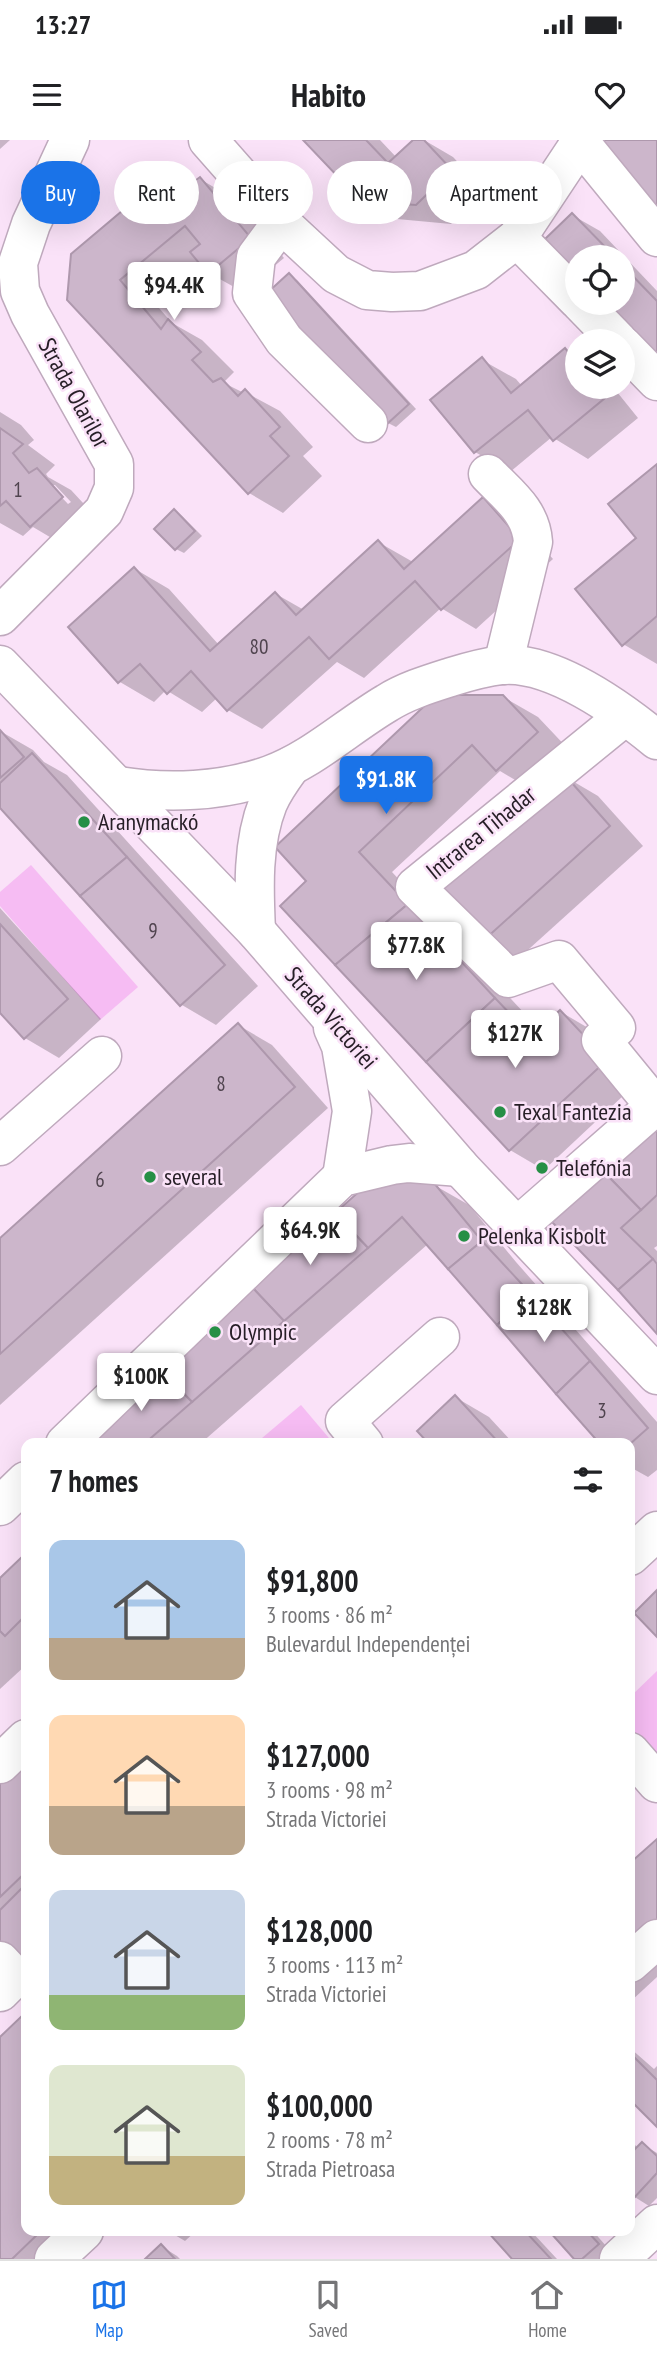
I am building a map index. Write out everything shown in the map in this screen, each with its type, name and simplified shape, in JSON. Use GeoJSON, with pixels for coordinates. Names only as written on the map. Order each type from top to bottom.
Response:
{"type":"FeatureCollection","features":[{"type":"Feature","properties":{"kind":"street","name":"Strada Olarilor"},"geometry":{"type":"LineString","coordinates":[[4,604],[104,511],[114,488],[114,464],[30,314],[20,291],[18,263],[31,224],[70,140]]}},
{"type":"Feature","properties":{"kind":"street"},"geometry":{"type":"LineString","coordinates":[[208,140],[226,161]]}},
{"type":"Feature","properties":{"kind":"street"},"geometry":{"type":"LineString","coordinates":[[282,224],[336,274],[367,290],[420,291],[476,270],[517,238],[580,141],[657,237]]}},
{"type":"Feature","properties":{"kind":"street"},"geometry":{"type":"LineString","coordinates":[[280,224],[256,257],[252,293],[284,340],[368,423]]}},
{"type":"Feature","properties":{"kind":"street"},"geometry":{"type":"LineString","coordinates":[[517,238],[565,287]]}},
{"type":"Feature","properties":{"kind":"street"},"geometry":{"type":"LineString","coordinates":[[593,315],[606,329]]}},
{"type":"Feature","properties":{"kind":"street"},"geometry":{"type":"LineString","coordinates":[[635,359],[657,382]]}},
{"type":"Feature","properties":{"kind":"street"},"geometry":{"type":"LineString","coordinates":[[488,474],[526,515],[532,528],[533,542],[503,665]]}},
{"type":"Feature","properties":{"kind":"street","name":"Strada Victoriei"},"geometry":{"type":"LineString","coordinates":[[0,665],[256,932],[460,1167],[657,1375]]}},
{"type":"Feature","properties":{"kind":"street"},"geometry":{"type":"LineString","coordinates":[[118,786],[163,791],[216,787],[269,775],[291,766],[389,701],[428,684],[503,665],[534,670],[565,680],[625,716],[657,740]]}},
{"type":"Feature","properties":{"kind":"street","name":"Intrarea Tihadar"},"geometry":{"type":"LineString","coordinates":[[517,1227],[655,1107],[601,1040],[616,1028],[559,960],[508,978],[415,887],[625,716]]}},
{"type":"Feature","properties":{"kind":"street"},"geometry":{"type":"LineString","coordinates":[[256,932],[254,892],[262,823],[268,802],[291,766]]}},
{"type":"Feature","properties":{"kind":"street"},"geometry":{"type":"LineString","coordinates":[[327,1014],[341,1046],[352,1111],[342,1177]]}},
{"type":"Feature","properties":{"kind":"street"},"geometry":{"type":"LineString","coordinates":[[0,1146],[102,1056]]}},
{"type":"Feature","properties":{"kind":"street"},"geometry":{"type":"LineString","coordinates":[[71,1438],[342,1177],[401,1164],[460,1167]]}},
{"type":"Feature","properties":{"kind":"street"},"geometry":{"type":"LineString","coordinates":[[359,1438],[345,1421],[440,1337]]}},
{"type":"Feature","properties":{"kind":"street"},"geometry":{"type":"LineString","coordinates":[[0,1506],[21,1485]]}},
{"type":"Feature","properties":{"kind":"street"},"geometry":{"type":"LineString","coordinates":[[635,1551],[657,1531]]}},
{"type":"Feature","properties":{"kind":"street"},"geometry":{"type":"LineString","coordinates":[[0,1764],[21,1744]]}},
{"type":"Feature","properties":{"kind":"street"},"geometry":{"type":"LineString","coordinates":[[635,1959],[657,1939]]}},
{"type":"Feature","properties":{"kind":"street"},"geometry":{"type":"LineString","coordinates":[[0,1961],[15,1977],[0,1992]]}},
{"type":"Feature","properties":{"kind":"street"},"geometry":{"type":"LineString","coordinates":[[619,2259],[657,2224]]}},
{"type":"Feature","properties":{"kind":"street"},"geometry":{"type":"LineString","coordinates":[[54,2259],[79,2236]]}},
{"type":"Feature","properties":{"kind":"shaded area"},"geometry":{"type":"Polygon","coordinates":[[[31,865],[138,987],[100,1020],[0,906],[0,892],[31,865]]]}},
{"type":"Feature","properties":{"kind":"shaded area"},"geometry":{"type":"Polygon","coordinates":[[[301,1405],[329,1438],[262,1438],[301,1405]]]}},
{"type":"Feature","properties":{"kind":"shaded area"},"geometry":{"type":"Polygon","coordinates":[[[657,1671],[657,1765],[635,1742],[635,1692],[657,1671]]]}},
{"type":"Feature","properties":{"kind":"building"},"geometry":{"type":"Polygon","coordinates":[[[303,140],[366,140],[386,161],[327,161],[327,165],[303,140]]]}},
{"type":"Feature","properties":{"kind":"building"},"geometry":{"type":"Polygon","coordinates":[[[413,140],[424,140],[444,161],[426,161],[426,195],[416,205],[412,205],[412,161],[390,161],[413,140]]]}},
{"type":"Feature","properties":{"kind":"building"},"geometry":{"type":"Polygon","coordinates":[[[603,140],[657,140],[657,215],[597,147],[603,140]]]}},
{"type":"Feature","properties":{"kind":"building"},"geometry":{"type":"Polygon","coordinates":[[[200,177],[213,193],[213,224],[239,224],[251,238],[208,274],[190,252],[200,244],[185,226],[120,280],[161,329],[168,319],[201,352],[192,360],[213,382],[221,378],[238,396],[245,389],[280,427],[270,436],[289,456],[248,494],[67,300],[71,254],[114,218],[114,224],[199,224],[200,177]]]}},
{"type":"Feature","properties":{"kind":"building"},"geometry":{"type":"Polygon","coordinates":[[[572,213],[603,245],[565,245],[565,260],[545,239],[572,213]]]}},
{"type":"Feature","properties":{"kind":"building"},"geometry":{"type":"Polygon","coordinates":[[[289,273],[409,404],[387,424],[267,293],[289,273]]]}},
{"type":"Feature","properties":{"kind":"building"},"geometry":{"type":"Polygon","coordinates":[[[635,278],[657,301],[657,357],[635,334],[635,329],[630,329],[617,315],[635,315],[635,278]]]}},
{"type":"Feature","properties":{"kind":"building"},"geometry":{"type":"Polygon","coordinates":[[[565,348],[565,399],[604,399],[553,441],[528,410],[474,453],[430,400],[482,357],[511,393],[565,348]]]}},
{"type":"Feature","properties":{"kind":"building"},"geometry":{"type":"Polygon","coordinates":[[[0,428],[23,444],[13,453],[29,473],[37,468],[63,497],[30,527],[6,501],[0,506],[0,428]]]}},
{"type":"Feature","properties":{"kind":"building"},"geometry":{"type":"Polygon","coordinates":[[[657,464],[657,616],[622,646],[575,589],[636,538],[608,504],[657,464]]]}},
{"type":"Feature","properties":{"kind":"building"},"geometry":{"type":"Polygon","coordinates":[[[483,497],[520,539],[441,610],[415,581],[329,659],[309,637],[227,711],[191,671],[167,694],[140,664],[118,683],[68,627],[134,567],[210,651],[275,592],[296,615],[378,540],[404,569],[483,497]]]}},
{"type":"Feature","properties":{"kind":"building"},"geometry":{"type":"Polygon","coordinates":[[[174,509],[195,531],[175,550],[154,529],[174,509]]]}},
{"type":"Feature","properties":{"kind":"building"},"geometry":{"type":"Polygon","coordinates":[[[436,695],[503,695],[538,732],[496,771],[472,745],[359,852],[408,904],[335,965],[280,906],[306,881],[275,847],[436,695]]]}},
{"type":"Feature","properties":{"kind":"building"},"geometry":{"type":"Polygon","coordinates":[[[0,730],[24,757],[0,778],[0,730]]]}},
{"type":"Feature","properties":{"kind":"building"},"geometry":{"type":"Polygon","coordinates":[[[32,753],[127,857],[80,896],[0,808],[0,783],[32,753]]]}},
{"type":"Feature","properties":{"kind":"building"},"geometry":{"type":"Polygon","coordinates":[[[564,774],[610,826],[484,940],[438,888],[564,774]]]}},
{"type":"Feature","properties":{"kind":"building"},"geometry":{"type":"Polygon","coordinates":[[[127,857],[225,965],[180,1006],[80,896],[127,857]]]}},
{"type":"Feature","properties":{"kind":"building"},"geometry":{"type":"Polygon","coordinates":[[[408,904],[495,998],[426,1062],[335,965],[408,904]]]}},
{"type":"Feature","properties":{"kind":"building"},"geometry":{"type":"Polygon","coordinates":[[[0,924],[68,999],[24,1039],[0,1013],[0,924]]]}},
{"type":"Feature","properties":{"kind":"building"},"geometry":{"type":"Polygon","coordinates":[[[495,998],[532,1037],[560,1010],[607,1060],[509,1151],[426,1062],[495,998]]]}},
{"type":"Feature","properties":{"kind":"building"},"geometry":{"type":"Polygon","coordinates":[[[238,1023],[295,1087],[0,1354],[0,1238],[238,1023]]]}},
{"type":"Feature","properties":{"kind":"building"},"geometry":{"type":"Polygon","coordinates":[[[657,1125],[657,1195],[641,1210],[605,1173],[657,1125]]]}},
{"type":"Feature","properties":{"kind":"building"},"geometry":{"type":"Polygon","coordinates":[[[381,1172],[434,1183],[482,1241],[448,1269],[402,1217],[368,1248],[335,1213],[381,1172]]]}},
{"type":"Feature","properties":{"kind":"building"},"geometry":{"type":"Polygon","coordinates":[[[605,1173],[641,1210],[621,1228],[653,1259],[618,1290],[552,1222],[605,1173]]]}},
{"type":"Feature","properties":{"kind":"building"},"geometry":{"type":"Polygon","coordinates":[[[335,1213],[368,1248],[284,1321],[251,1286],[335,1213]]]}},
{"type":"Feature","properties":{"kind":"building"},"geometry":{"type":"Polygon","coordinates":[[[482,1241],[531,1294],[497,1325],[448,1269],[482,1241]]]}},
{"type":"Feature","properties":{"kind":"building"},"geometry":{"type":"Polygon","coordinates":[[[653,1259],[657,1264],[657,1334],[618,1290],[653,1259]]]}},
{"type":"Feature","properties":{"kind":"building"},"geometry":{"type":"Polygon","coordinates":[[[251,1286],[284,1321],[192,1402],[158,1367],[251,1286]]]}},
{"type":"Feature","properties":{"kind":"building"},"geometry":{"type":"Polygon","coordinates":[[[531,1294],[590,1361],[556,1394],[497,1325],[531,1294]]]}},
{"type":"Feature","properties":{"kind":"building"},"geometry":{"type":"Polygon","coordinates":[[[590,1361],[648,1428],[635,1440],[595,1438],[556,1394],[590,1361]]]}},
{"type":"Feature","properties":{"kind":"building"},"geometry":{"type":"Polygon","coordinates":[[[158,1367],[192,1402],[151,1438],[85,1438],[158,1367]]]}},
{"type":"Feature","properties":{"kind":"building"},"geometry":{"type":"Polygon","coordinates":[[[455,1395],[494,1438],[423,1438],[417,1431],[455,1395]]]}},
{"type":"Feature","properties":{"kind":"building"},"geometry":{"type":"Polygon","coordinates":[[[21,1558],[21,1620],[5,1636],[0,1631],[0,1578],[21,1558]]]}},
{"type":"Feature","properties":{"kind":"building"},"geometry":{"type":"Polygon","coordinates":[[[657,1590],[657,1637],[635,1614],[657,1590]]]}},
{"type":"Feature","properties":{"kind":"building"},"geometry":{"type":"Polygon","coordinates":[[[21,1758],[21,1877],[0,1897],[0,1778],[21,1758]]]}},
{"type":"Feature","properties":{"kind":"building"},"geometry":{"type":"Polygon","coordinates":[[[657,1839],[657,1927],[635,1947],[635,1859],[657,1839]]]}},
{"type":"Feature","properties":{"kind":"building"},"geometry":{"type":"Polygon","coordinates":[[[21,1889],[21,1972],[0,1951],[0,1910],[21,1889]]]}},
{"type":"Feature","properties":{"kind":"building"},"geometry":{"type":"Polygon","coordinates":[[[21,2017],[21,2236],[36,2236],[12,2259],[0,2259],[0,2037],[21,2017]]]}},
{"type":"Feature","properties":{"kind":"building"},"geometry":{"type":"Polygon","coordinates":[[[635,2058],[657,2080],[657,2127],[635,2105],[635,2058]]]}},
{"type":"Feature","properties":{"kind":"building"},"geometry":{"type":"Polygon","coordinates":[[[642,2142],[657,2156],[657,2173],[635,2197],[635,2149],[642,2142]]]}},
{"type":"Feature","properties":{"kind":"building"},"geometry":{"type":"Polygon","coordinates":[[[491,2236],[530,2236],[551,2259],[512,2259],[491,2236]]]}},
{"type":"Feature","properties":{"kind":"building"},"geometry":{"type":"Polygon","coordinates":[[[553,2236],[592,2236],[599,2244],[582,2259],[574,2259],[553,2236]]]}},
{"type":"Feature","properties":{"kind":"building"},"geometry":{"type":"Polygon","coordinates":[[[161,2244],[175,2259],[145,2259],[161,2244]]]}},
{"type":"Feature","properties":{"kind":"place","name":"Aranymackó"},"geometry":{"type":"Point","coordinates":[84,822]}},
{"type":"Feature","properties":{"kind":"place","name":"Texal Fantezia"},"geometry":{"type":"Point","coordinates":[500,1112]}},
{"type":"Feature","properties":{"kind":"place","name":"Telefónia"},"geometry":{"type":"Point","coordinates":[542,1168]}},
{"type":"Feature","properties":{"kind":"place","name":"several"},"geometry":{"type":"Point","coordinates":[150,1177]}},
{"type":"Feature","properties":{"kind":"place","name":"Pelenka Kisbolt"},"geometry":{"type":"Point","coordinates":[464,1236]}},
{"type":"Feature","properties":{"kind":"place","name":"Olympic"},"geometry":{"type":"Point","coordinates":[215,1332]}}]}
